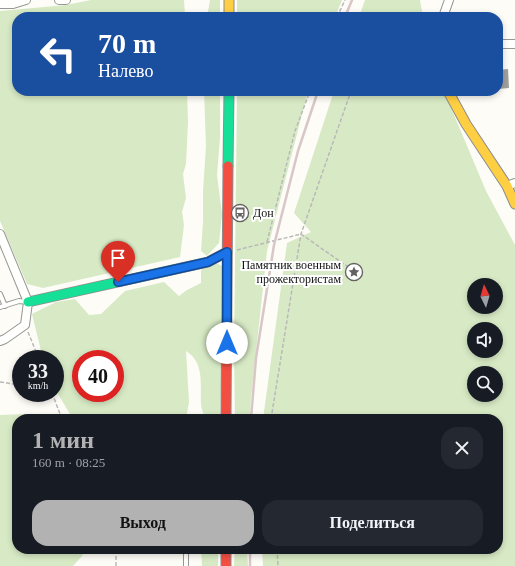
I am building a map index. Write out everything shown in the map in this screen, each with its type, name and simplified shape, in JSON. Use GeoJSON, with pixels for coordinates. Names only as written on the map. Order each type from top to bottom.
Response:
{"type":"FeatureCollection","features":[{"type":"Feature","properties":{"kind":"street"},"geometry":{"type":"LineString","coordinates":[[0,4],[13,4],[26,0]]}},
{"type":"Feature","properties":{"kind":"street"},"geometry":{"type":"LineString","coordinates":[[59,0],[66,0]]}},
{"type":"Feature","properties":{"kind":"street"},"geometry":{"type":"LineString","coordinates":[[229,0],[229,12]]}},
{"type":"Feature","properties":{"kind":"street"},"geometry":{"type":"LineString","coordinates":[[445,12],[449,0]]}},
{"type":"Feature","properties":{"kind":"street"},"geometry":{"type":"LineString","coordinates":[[503,44],[515,44]]}},
{"type":"Feature","properties":{"kind":"street"},"geometry":{"type":"LineString","coordinates":[[226,414],[229,96]]}},
{"type":"Feature","properties":{"kind":"street"},"geometry":{"type":"LineString","coordinates":[[451,96],[466,124],[511,184],[515,204]]}},
{"type":"Feature","properties":{"kind":"street"},"geometry":{"type":"LineString","coordinates":[[0,234],[28,302],[25,325],[3,340],[0,346]]}},
{"type":"Feature","properties":{"kind":"street"},"geometry":{"type":"LineString","coordinates":[[28,302],[208,262],[227,252]]}},
{"type":"Feature","properties":{"kind":"street"},"geometry":{"type":"LineString","coordinates":[[226,554],[226,566]]}},
{"type":"Feature","properties":{"kind":"lane"},"geometry":{"type":"LineString","coordinates":[[0,294],[2,306],[19,301],[28,302]]}},
{"type":"Feature","properties":{"kind":"lane"},"geometry":{"type":"LineString","coordinates":[[186,554],[186,566]]}},
{"type":"Feature","properties":{"kind":"path"},"geometry":{"type":"LineString","coordinates":[[339,12],[345,0]]}},
{"type":"Feature","properties":{"kind":"path"},"geometry":{"type":"LineString","coordinates":[[267,242],[295,131],[308,96]]}},
{"type":"Feature","properties":{"kind":"path"},"geometry":{"type":"LineString","coordinates":[[272,414],[301,234],[349,96]]}},
{"type":"Feature","properties":{"kind":"path"},"geometry":{"type":"LineString","coordinates":[[227,252],[301,234],[351,269]]}},
{"type":"Feature","properties":{"kind":"path"},"geometry":{"type":"LineString","coordinates":[[25,325],[34,350]]}},
{"type":"Feature","properties":{"kind":"path"},"geometry":{"type":"LineString","coordinates":[[0,382],[12,384]]}},
{"type":"Feature","properties":{"kind":"path"},"geometry":{"type":"LineString","coordinates":[[55,402],[60,414]]}},
{"type":"Feature","properties":{"kind":"path"},"geometry":{"type":"LineString","coordinates":[[116,554],[116,566]]}},
{"type":"Feature","properties":{"kind":"path"},"geometry":{"type":"LineString","coordinates":[[277,554],[278,566]]}},
{"type":"Feature","properties":{"kind":"green space"},"geometry":{"type":"Polygon","coordinates":[[[91,0],[184,0],[185,12],[12,12],[12,96],[187,96],[188,122],[186,164],[183,174],[186,198],[182,212],[184,225],[180,257],[43,288],[27,284],[0,221],[0,11],[66,5],[91,0]]]}},
{"type":"Feature","properties":{"kind":"green space"},"geometry":{"type":"Polygon","coordinates":[[[210,0],[220,0],[220,12],[208,12],[210,0]]]}},
{"type":"Feature","properties":{"kind":"green space"},"geometry":{"type":"Polygon","coordinates":[[[237,0],[342,0],[337,12],[237,12],[237,0]]]}},
{"type":"Feature","properties":{"kind":"green space"},"geometry":{"type":"Polygon","coordinates":[[[365,0],[420,0],[422,12],[361,12],[365,0]]]}},
{"type":"Feature","properties":{"kind":"green space"},"geometry":{"type":"Polygon","coordinates":[[[204,96],[220,96],[220,138],[217,175],[222,214],[219,243],[207,256],[201,251],[206,146],[204,96]]]}},
{"type":"Feature","properties":{"kind":"green space"},"geometry":{"type":"Polygon","coordinates":[[[237,96],[307,96],[267,251],[250,414],[235,414],[234,355],[237,96]]]}},
{"type":"Feature","properties":{"kind":"green space"},"geometry":{"type":"Polygon","coordinates":[[[332,96],[446,96],[486,191],[515,245],[515,566],[263,566],[262,554],[503,554],[503,414],[264,414],[287,243],[311,232],[294,213],[332,96]]]}},
{"type":"Feature","properties":{"kind":"green space"},"geometry":{"type":"Polygon","coordinates":[[[214,262],[222,266],[220,414],[203,414],[201,406],[201,382],[199,368],[192,356],[186,351],[189,402],[187,414],[70,414],[63,402],[64,350],[41,350],[32,314],[56,302],[75,299],[89,315],[101,314],[125,291],[164,282],[179,296],[201,283],[201,270],[214,262]]]}},
{"type":"Feature","properties":{"kind":"green space"},"geometry":{"type":"Polygon","coordinates":[[[0,415],[12,415],[12,554],[83,554],[73,566],[0,566],[0,415]]]}},
{"type":"Feature","properties":{"kind":"green space"},"geometry":{"type":"Polygon","coordinates":[[[201,554],[218,554],[218,566],[202,566],[201,554]]]}},
{"type":"Feature","properties":{"kind":"green space"},"geometry":{"type":"Polygon","coordinates":[[[235,554],[247,554],[248,566],[234,566],[235,554]]]}},
{"type":"Feature","properties":{"kind":"building"},"geometry":{"type":"Polygon","coordinates":[[[508,69],[509,88],[503,89],[503,70],[508,69]]]}},
{"type":"Feature","properties":{"kind":"railway"},"geometry":{"type":"LineString","coordinates":[[347,12],[352,0]]}},
{"type":"Feature","properties":{"kind":"railway"},"geometry":{"type":"LineString","coordinates":[[251,414],[256,358],[274,245],[298,151],[316,96]]}},
{"type":"Feature","properties":{"kind":"railway"},"geometry":{"type":"LineString","coordinates":[[250,554],[250,566]]}},
{"type":"Feature","properties":{"kind":"traffic: fast"},"geometry":{"type":"LineString","coordinates":[[228,166],[229,96]]}},
{"type":"Feature","properties":{"kind":"traffic: fast"},"geometry":{"type":"LineString","coordinates":[[28,302],[208,262],[227,252]]}},
{"type":"Feature","properties":{"kind":"traffic: slow"},"geometry":{"type":"LineString","coordinates":[[229,0],[229,12]]}},
{"type":"Feature","properties":{"kind":"traffic: slow"},"geometry":{"type":"LineString","coordinates":[[451,96],[466,124],[507,186],[515,204]]}},
{"type":"Feature","properties":{"kind":"traffic: jam"},"geometry":{"type":"LineString","coordinates":[[226,414],[228,166]]}},
{"type":"Feature","properties":{"kind":"traffic: jam"},"geometry":{"type":"LineString","coordinates":[[226,554],[226,566]]}},
{"type":"Feature","properties":{"kind":"place","name":"Дон"},"geometry":{"type":"Point","coordinates":[240,213]}},
{"type":"Feature","properties":{"kind":"place","name":"Памятник военным прожектористам"},"geometry":{"type":"Point","coordinates":[354,272]}},
{"type":"Feature","properties":{"kind":"route"},"geometry":{"type":"LineString","coordinates":[[118,282],[208,262],[227,252],[227,343]]}}]}
